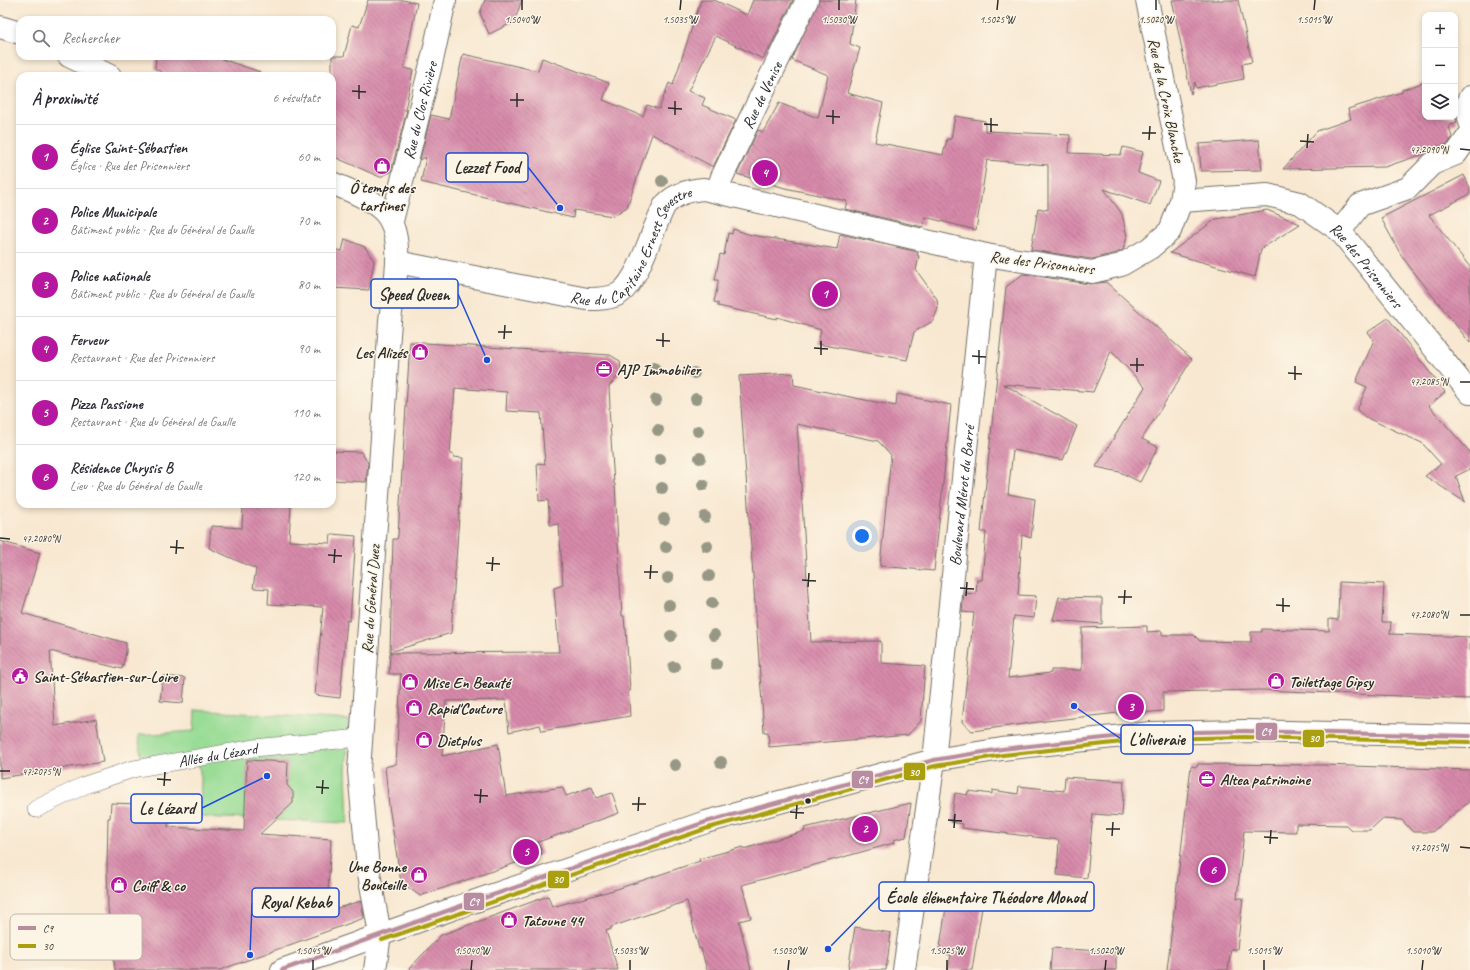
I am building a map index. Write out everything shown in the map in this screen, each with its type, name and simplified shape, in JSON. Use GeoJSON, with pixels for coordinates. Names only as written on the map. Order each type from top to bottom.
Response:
{"type":"FeatureCollection","features":[{"type":"Feature","properties":{"kind":"street","name":"Rue du Clos Rivière"},"geometry":{"type":"LineString","coordinates":[[392,221],[433,56],[445,0]]}},
{"type":"Feature","properties":{"kind":"street","name":"Rue de Venise"},"geometry":{"type":"LineString","coordinates":[[717,191],[722,177],[808,0]]}},
{"type":"Feature","properties":{"kind":"street","name":"Rue de la Croix Blanche"},"geometry":{"type":"LineString","coordinates":[[1147,0],[1184,181],[1181,201]]}},
{"type":"Feature","properties":{"kind":"street"},"geometry":{"type":"LineString","coordinates":[[0,27],[16,32]]}},
{"type":"Feature","properties":{"kind":"street"},"geometry":{"type":"LineString","coordinates":[[76,60],[102,72]]}},
{"type":"Feature","properties":{"kind":"street"},"geometry":{"type":"LineString","coordinates":[[1470,96],[1466,105],[1470,122]]}},
{"type":"Feature","properties":{"kind":"street"},"geometry":{"type":"LineString","coordinates":[[1340,232],[1360,205],[1408,188],[1432,164],[1456,154],[1470,134]]}},
{"type":"Feature","properties":{"kind":"street"},"geometry":{"type":"LineString","coordinates":[[336,185],[381,208],[392,221],[396,234],[397,262]]}},
{"type":"Feature","properties":{"kind":"street","name":"Rue du Capitaine Ernest Sevestre"},"geometry":{"type":"LineString","coordinates":[[397,262],[587,300],[610,297],[620,293],[635,274],[659,215],[671,199],[691,190],[717,191]]}},
{"type":"Feature","properties":{"kind":"street","name":"Rue des Prisonniers"},"geometry":{"type":"LineString","coordinates":[[717,191],[986,255],[1092,272],[1121,265],[1150,248],[1170,231],[1181,201],[1267,195],[1300,203],[1340,232],[1470,393]]}},
{"type":"Feature","properties":{"kind":"street","name":"Boulevard Mérot du Barré"},"geometry":{"type":"LineString","coordinates":[[904,970],[934,760],[986,255]]}},
{"type":"Feature","properties":{"kind":"street","name":"Rue du Général Duez"},"geometry":{"type":"LineString","coordinates":[[375,970],[380,934],[368,868],[359,771],[360,738],[390,321],[397,262]]}},
{"type":"Feature","properties":{"kind":"street"},"geometry":{"type":"LineString","coordinates":[[282,970],[380,934],[706,822],[934,760],[1002,749],[1151,733],[1245,731],[1470,736]]}},
{"type":"Feature","properties":{"kind":"street","name":"Allée du Lézard"},"geometry":{"type":"LineString","coordinates":[[36,809],[85,785],[133,769],[254,748],[360,738]]}},
{"type":"Feature","properties":{"kind":"green space"},"geometry":{"type":"Polygon","coordinates":[[[195,710],[349,720],[346,771],[348,823],[200,817],[201,778],[197,755],[142,763],[138,735],[194,731],[195,710]]]}},
{"type":"Feature","properties":{"kind":"building"},"geometry":{"type":"Polygon","coordinates":[[[368,0],[403,0],[417,3],[404,68],[413,70],[405,110],[407,110],[391,172],[380,177],[336,158],[336,72],[332,72],[332,60],[336,60],[336,56],[344,56],[352,25],[359,27],[368,0]]]}},
{"type":"Feature","properties":{"kind":"building"},"geometry":{"type":"Polygon","coordinates":[[[485,0],[522,0],[514,22],[489,34],[480,13],[485,0]]]}},
{"type":"Feature","properties":{"kind":"building"},"geometry":{"type":"Polygon","coordinates":[[[701,0],[714,0],[747,15],[753,0],[793,0],[763,59],[716,36],[688,91],[705,98],[702,105],[736,120],[713,167],[652,134],[627,207],[613,216],[574,210],[573,218],[421,182],[426,157],[420,160],[431,115],[449,119],[463,54],[538,71],[542,58],[609,83],[603,100],[643,116],[647,105],[659,109],[669,83],[673,85],[701,0]]]}},
{"type":"Feature","properties":{"kind":"building"},"geometry":{"type":"Polygon","coordinates":[[[819,0],[856,0],[850,44],[860,48],[847,93],[883,103],[875,142],[943,155],[947,139],[951,139],[955,116],[985,121],[985,131],[1070,135],[1069,153],[1121,155],[1123,147],[1143,152],[1138,173],[1159,181],[1150,205],[1104,189],[1122,214],[1127,237],[1123,250],[1092,259],[1031,250],[1038,208],[1048,210],[1048,165],[987,160],[976,230],[925,217],[923,227],[845,209],[847,201],[785,188],[737,174],[758,130],[763,132],[779,103],[818,118],[828,75],[792,60],[819,0]]]}},
{"type":"Feature","properties":{"kind":"building"},"geometry":{"type":"Polygon","coordinates":[[[1172,0],[1238,0],[1252,62],[1242,64],[1244,79],[1196,88],[1195,82],[1191,94],[1172,0]]]}},
{"type":"Feature","properties":{"kind":"building"},"geometry":{"type":"Polygon","coordinates":[[[156,60],[225,60],[260,72],[161,72],[155,69],[156,60]]]}},
{"type":"Feature","properties":{"kind":"building"},"geometry":{"type":"Polygon","coordinates":[[[1422,83],[1422,120],[1456,120],[1457,123],[1449,126],[1452,138],[1448,144],[1430,148],[1431,151],[1385,167],[1283,169],[1317,131],[1351,119],[1348,109],[1402,92],[1402,90],[1422,83]]]}},
{"type":"Feature","properties":{"kind":"building"},"geometry":{"type":"Polygon","coordinates":[[[1259,140],[1262,170],[1201,171],[1199,144],[1259,140]]]}},
{"type":"Feature","properties":{"kind":"building"},"geometry":{"type":"Polygon","coordinates":[[[1464,175],[1470,188],[1470,194],[1429,215],[1470,267],[1470,343],[1402,257],[1381,218],[1464,175]]]}},
{"type":"Feature","properties":{"kind":"building"},"geometry":{"type":"Polygon","coordinates":[[[1267,210],[1300,224],[1261,249],[1255,277],[1170,253],[1216,219],[1267,210]]]}},
{"type":"Feature","properties":{"kind":"building"},"geometry":{"type":"Polygon","coordinates":[[[733,229],[751,235],[837,249],[840,234],[918,252],[917,255],[919,256],[916,270],[937,299],[938,309],[933,321],[914,332],[907,360],[818,344],[821,330],[777,317],[777,319],[718,306],[718,303],[714,302],[718,284],[718,280],[715,280],[720,254],[724,255],[728,233],[732,234],[733,229]]]}},
{"type":"Feature","properties":{"kind":"building"},"geometry":{"type":"Polygon","coordinates":[[[345,239],[365,247],[374,261],[369,290],[336,288],[336,250],[342,251],[345,239]]]}},
{"type":"Feature","properties":{"kind":"building"},"geometry":{"type":"Polygon","coordinates":[[[1023,274],[1090,284],[1106,282],[1192,359],[1142,439],[1158,447],[1140,482],[1120,472],[1096,467],[1145,387],[1111,351],[1093,392],[1003,384],[1077,426],[1063,460],[1013,450],[1008,494],[1035,499],[1031,538],[1022,535],[1018,595],[1036,596],[1034,618],[1014,616],[1008,678],[1051,673],[1051,670],[1082,670],[1082,628],[1147,626],[1147,632],[1162,631],[1162,635],[1194,635],[1200,641],[1251,642],[1251,632],[1262,632],[1262,629],[1329,631],[1329,619],[1338,620],[1339,582],[1384,584],[1382,622],[1391,622],[1390,634],[1470,637],[1470,699],[1262,690],[1163,692],[1163,711],[1118,715],[1118,713],[972,731],[962,722],[974,613],[962,612],[964,593],[976,594],[977,580],[982,580],[986,532],[981,532],[1006,287],[1023,274]]]}},
{"type":"Feature","properties":{"kind":"building"},"geometry":{"type":"Polygon","coordinates":[[[1388,318],[1445,392],[1429,406],[1470,452],[1470,469],[1456,476],[1465,502],[1425,476],[1441,464],[1422,443],[1365,417],[1357,410],[1367,387],[1356,382],[1374,340],[1368,332],[1388,318]]]}},
{"type":"Feature","properties":{"kind":"building"},"geometry":{"type":"Polygon","coordinates":[[[410,342],[610,355],[620,361],[620,374],[609,386],[609,408],[615,484],[622,616],[624,616],[626,629],[630,691],[628,691],[630,716],[542,731],[540,725],[509,732],[506,700],[446,701],[442,756],[498,744],[506,796],[562,787],[566,796],[592,787],[596,798],[612,793],[619,813],[538,842],[542,854],[420,896],[401,882],[389,806],[385,767],[396,764],[401,674],[389,674],[390,653],[559,652],[554,588],[563,585],[559,524],[550,525],[548,500],[539,501],[537,463],[545,464],[541,413],[506,411],[507,392],[455,388],[450,454],[454,455],[453,457],[463,458],[451,633],[390,652],[393,539],[397,539],[398,536],[410,342]]]}},
{"type":"Feature","properties":{"kind":"building"},"geometry":{"type":"Polygon","coordinates":[[[793,373],[794,385],[855,398],[896,406],[897,394],[951,405],[934,571],[880,566],[891,455],[878,441],[797,424],[811,642],[881,641],[881,663],[925,666],[921,721],[908,735],[769,747],[768,732],[764,732],[739,376],[793,373]]]}},
{"type":"Feature","properties":{"kind":"building"},"geometry":{"type":"Polygon","coordinates":[[[336,451],[361,452],[368,463],[366,482],[336,480],[336,451]]]}},
{"type":"Feature","properties":{"kind":"building"},"geometry":{"type":"Polygon","coordinates":[[[243,508],[291,508],[289,541],[330,543],[331,534],[356,536],[350,621],[347,620],[340,698],[315,695],[323,607],[268,604],[269,589],[253,588],[256,569],[209,548],[211,526],[242,528],[243,508]]]}},
{"type":"Feature","properties":{"kind":"building"},"geometry":{"type":"Polygon","coordinates":[[[0,541],[40,553],[22,613],[126,643],[126,652],[122,669],[50,651],[55,726],[96,719],[103,762],[0,778],[0,541]]]}},
{"type":"Feature","properties":{"kind":"building"},"geometry":{"type":"Polygon","coordinates":[[[1059,597],[1102,598],[1102,624],[1053,620],[1059,597]]]}},
{"type":"Feature","properties":{"kind":"building"},"geometry":{"type":"Polygon","coordinates":[[[163,676],[185,678],[183,703],[160,701],[163,676]]]}},
{"type":"Feature","properties":{"kind":"building"},"geometry":{"type":"Polygon","coordinates":[[[247,760],[288,762],[287,785],[293,792],[293,803],[260,834],[331,839],[327,911],[361,901],[364,918],[220,970],[115,970],[114,960],[142,960],[142,914],[109,914],[107,867],[108,818],[110,818],[111,803],[138,804],[137,819],[168,820],[168,827],[244,831],[247,760]]]}},
{"type":"Feature","properties":{"kind":"building"},"geometry":{"type":"Polygon","coordinates":[[[1198,764],[1323,765],[1470,770],[1470,801],[1432,832],[1413,832],[1402,820],[1382,819],[1370,830],[1351,830],[1346,825],[1296,824],[1296,832],[1244,831],[1237,898],[1243,898],[1237,949],[1231,949],[1228,970],[1167,970],[1191,766],[1197,767],[1198,764]]]}},
{"type":"Feature","properties":{"kind":"building"},"geometry":{"type":"Polygon","coordinates":[[[1065,777],[1124,781],[1122,816],[1093,814],[1087,878],[1057,875],[1059,840],[962,828],[963,824],[951,822],[955,793],[967,795],[968,791],[992,794],[992,790],[1018,794],[1019,786],[1064,791],[1065,777]]]}},
{"type":"Feature","properties":{"kind":"building"},"geometry":{"type":"Polygon","coordinates":[[[911,803],[906,837],[893,840],[894,843],[742,885],[751,918],[739,921],[751,970],[707,970],[701,948],[699,949],[687,901],[611,927],[611,929],[606,931],[618,970],[408,970],[441,935],[548,896],[552,907],[617,889],[700,861],[699,859],[743,847],[744,849],[805,831],[804,828],[911,803]]]}},
{"type":"Feature","properties":{"kind":"building"},"geometry":{"type":"Polygon","coordinates":[[[948,895],[983,901],[972,970],[948,970],[951,955],[939,953],[948,895]]]}},
{"type":"Feature","properties":{"kind":"building"},"geometry":{"type":"Polygon","coordinates":[[[855,927],[891,933],[886,970],[848,970],[855,927]]]}},
{"type":"Feature","properties":{"kind":"building"},"geometry":{"type":"Polygon","coordinates":[[[1052,948],[1116,952],[1116,970],[1050,970],[1052,948]]]}},
{"type":"Feature","properties":{"kind":"transit line","name":"C9"},"geometry":{"type":"LineString","coordinates":[[282,970],[458,907],[706,822],[934,760],[1002,749],[1151,733],[1245,731],[1470,736]]}},
{"type":"Feature","properties":{"kind":"transit line","name":"30"},"geometry":{"type":"LineString","coordinates":[[382,940],[708,828],[935,766],[1003,755],[1151,739],[1245,737],[1470,742]]}},
{"type":"Feature","properties":{"kind":"place","name":"Ô temps des tartines"},"geometry":{"type":"Point","coordinates":[382,166]}},
{"type":"Feature","properties":{"kind":"place","name":"Ferveur"},"geometry":{"type":"Point","coordinates":[765,173]}},
{"type":"Feature","properties":{"kind":"place","name":"Lezzet Food"},"geometry":{"type":"Point","coordinates":[560,208]}},
{"type":"Feature","properties":{"kind":"place","name":"Église Saint-Sébastien"},"geometry":{"type":"Point","coordinates":[825,294]}},
{"type":"Feature","properties":{"kind":"place","name":"Les Alizés"},"geometry":{"type":"Point","coordinates":[420,352]}},
{"type":"Feature","properties":{"kind":"place","name":"Speed Queen"},"geometry":{"type":"Point","coordinates":[487,360]}},
{"type":"Feature","properties":{"kind":"place","name":"AJP Immobilier"},"geometry":{"type":"Point","coordinates":[604,369]}},
{"type":"Feature","properties":{"kind":"place","name":"Saint-Sébastien-sur-Loire"},"geometry":{"type":"Point","coordinates":[20,676]}},
{"type":"Feature","properties":{"kind":"place","name":"Toilettage Gipsy"},"geometry":{"type":"Point","coordinates":[1276,681]}},
{"type":"Feature","properties":{"kind":"place","name":"Mise En Beauté"},"geometry":{"type":"Point","coordinates":[410,682]}},
{"type":"Feature","properties":{"kind":"place","name":"L'oliveraie"},"geometry":{"type":"Point","coordinates":[1074,706]}},
{"type":"Feature","properties":{"kind":"place","name":"Police nationale"},"geometry":{"type":"Point","coordinates":[1131,707]}},
{"type":"Feature","properties":{"kind":"place","name":"Rapid'Couture"},"geometry":{"type":"Point","coordinates":[414,708]}},
{"type":"Feature","properties":{"kind":"place","name":"Dietplus"},"geometry":{"type":"Point","coordinates":[424,740]}},
{"type":"Feature","properties":{"kind":"place","name":"Le Lézard"},"geometry":{"type":"Point","coordinates":[267,776]}},
{"type":"Feature","properties":{"kind":"place","name":"Altea patrimoine"},"geometry":{"type":"Point","coordinates":[1207,779]}},
{"type":"Feature","properties":{"kind":"place","name":"Police Municipale"},"geometry":{"type":"Point","coordinates":[865,829]}},
{"type":"Feature","properties":{"kind":"place","name":"Pizza Passione"},"geometry":{"type":"Point","coordinates":[526,852]}},
{"type":"Feature","properties":{"kind":"place","name":"Résidence Chrysis B"},"geometry":{"type":"Point","coordinates":[1213,870]}},
{"type":"Feature","properties":{"kind":"place","name":"Une Bonne Bouteille"},"geometry":{"type":"Point","coordinates":[419,875]}},
{"type":"Feature","properties":{"kind":"place","name":"Coiff & co"},"geometry":{"type":"Point","coordinates":[119,885]}},
{"type":"Feature","properties":{"kind":"place","name":"Tatoune 44"},"geometry":{"type":"Point","coordinates":[509,920]}},
{"type":"Feature","properties":{"kind":"place","name":"École élémentaire Théodore Monod"},"geometry":{"type":"Point","coordinates":[828,949]}},
{"type":"Feature","properties":{"kind":"place","name":"Royal Kebab"},"geometry":{"type":"Point","coordinates":[250,955]}}]}
